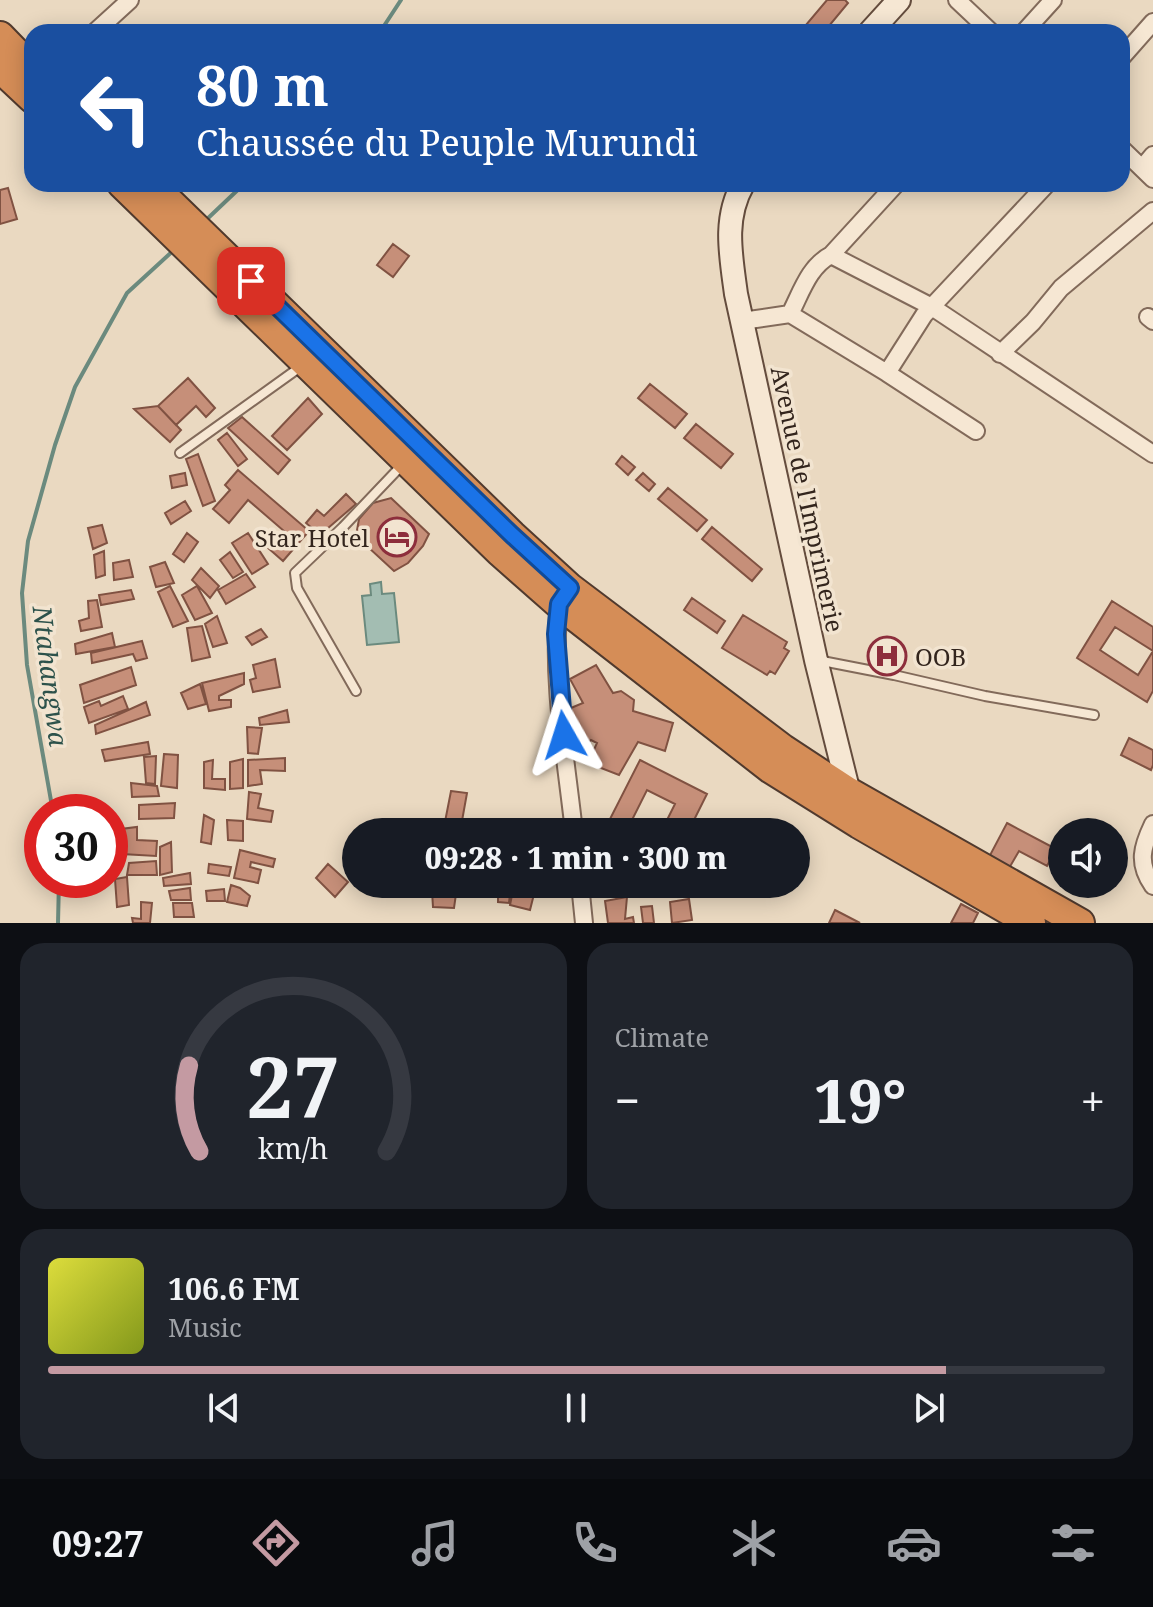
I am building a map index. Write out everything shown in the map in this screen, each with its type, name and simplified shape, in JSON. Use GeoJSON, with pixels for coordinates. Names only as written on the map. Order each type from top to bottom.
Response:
{"type":"FeatureCollection","features":[{"type":"Feature","properties":{"kind":"highway"},"geometry":{"type":"LineString","coordinates":[[0,36],[24,77]]}},
{"type":"Feature","properties":{"kind":"highway"},"geometry":{"type":"LineString","coordinates":[[0,68],[24,84]]}},
{"type":"Feature","properties":{"kind":"highway"},"geometry":{"type":"LineString","coordinates":[[156,198],[223,267],[307,363],[500,552],[847,791],[1080,923]]}},
{"type":"Feature","properties":{"kind":"highway"},"geometry":{"type":"LineString","coordinates":[[223,267],[512,535],[564,596],[771,769],[859,824],[1031,923]]}},
{"type":"Feature","properties":{"kind":"street"},"geometry":{"type":"LineString","coordinates":[[104,24],[130,0]]}},
{"type":"Feature","properties":{"kind":"street"},"geometry":{"type":"LineString","coordinates":[[877,24],[899,0]]}},
{"type":"Feature","properties":{"kind":"street"},"geometry":{"type":"LineString","coordinates":[[957,0],[982,24]]}},
{"type":"Feature","properties":{"kind":"street"},"geometry":{"type":"LineString","coordinates":[[1031,24],[1053,0]]}},
{"type":"Feature","properties":{"kind":"street"},"geometry":{"type":"LineString","coordinates":[[1130,48],[1153,22]]}},
{"type":"Feature","properties":{"kind":"street"},"geometry":{"type":"LineString","coordinates":[[1130,154],[1149,167]]}},
{"type":"Feature","properties":{"kind":"street","name":"Avenue de l'Imprimerie"},"geometry":{"type":"LineString","coordinates":[[738,192],[729,234],[736,294],[816,660],[847,791],[859,824]]}},
{"type":"Feature","properties":{"kind":"street"},"geometry":{"type":"LineString","coordinates":[[790,314],[820,260],[831,255],[889,192]]}},
{"type":"Feature","properties":{"kind":"street"},"geometry":{"type":"LineString","coordinates":[[887,373],[924,315],[1040,192]]}},
{"type":"Feature","properties":{"kind":"street"},"geometry":{"type":"LineString","coordinates":[[1000,354],[1033,322],[1061,288],[1153,211]]}},
{"type":"Feature","properties":{"kind":"street"},"geometry":{"type":"LineString","coordinates":[[831,255],[932,307],[1000,354],[1151,449]]}},
{"type":"Feature","properties":{"kind":"street"},"geometry":{"type":"LineString","coordinates":[[742,321],[790,314],[976,431]]}},
{"type":"Feature","properties":{"kind":"street"},"geometry":{"type":"LineString","coordinates":[[564,596],[556,634],[573,818]]}},
{"type":"Feature","properties":{"kind":"street"},"geometry":{"type":"LineString","coordinates":[[1153,824],[1142,851],[1142,861],[1153,886]]}},
{"type":"Feature","properties":{"kind":"street"},"geometry":{"type":"LineString","coordinates":[[581,898],[584,923]]}},
{"type":"Feature","properties":{"kind":"lane"},"geometry":{"type":"LineString","coordinates":[[180,453],[307,363]]}},
{"type":"Feature","properties":{"kind":"lane"},"geometry":{"type":"LineString","coordinates":[[356,691],[297,588],[295,573],[407,460]]}},
{"type":"Feature","properties":{"kind":"lane"},"geometry":{"type":"LineString","coordinates":[[816,660],[985,696],[1094,715]]}},
{"type":"Feature","properties":{"kind":"shaded area"},"geometry":{"type":"Polygon","coordinates":[[[381,582],[382,594],[394,593],[399,642],[367,645],[362,596],[371,595],[370,584],[381,582]]]}},
{"type":"Feature","properties":{"kind":"building"},"geometry":{"type":"Polygon","coordinates":[[[827,0],[845,0],[848,3],[831,24],[807,24],[827,0]]]}},
{"type":"Feature","properties":{"kind":"building"},"geometry":{"type":"Polygon","coordinates":[[[8,188],[17,219],[0,224],[0,190],[8,188]]]}},
{"type":"Feature","properties":{"kind":"building"},"geometry":{"type":"Polygon","coordinates":[[[393,244],[409,256],[393,277],[377,265],[393,244]]]}},
{"type":"Feature","properties":{"kind":"building"},"geometry":{"type":"Polygon","coordinates":[[[188,378],[215,408],[206,417],[196,406],[176,425],[158,406],[188,378]]]}},
{"type":"Feature","properties":{"kind":"building"},"geometry":{"type":"Polygon","coordinates":[[[650,384],[687,414],[675,428],[638,398],[650,384]]]}},
{"type":"Feature","properties":{"kind":"building"},"geometry":{"type":"Polygon","coordinates":[[[308,398],[322,414],[287,450],[272,436],[308,398]]]}},
{"type":"Feature","properties":{"kind":"building"},"geometry":{"type":"Polygon","coordinates":[[[158,406],[181,430],[170,442],[134,409],[158,406]]]}},
{"type":"Feature","properties":{"kind":"building"},"geometry":{"type":"Polygon","coordinates":[[[242,417],[290,460],[278,474],[228,428],[242,417]]]}},
{"type":"Feature","properties":{"kind":"building"},"geometry":{"type":"Polygon","coordinates":[[[696,424],[733,454],[721,468],[684,438],[696,424]]]}},
{"type":"Feature","properties":{"kind":"building"},"geometry":{"type":"Polygon","coordinates":[[[227,433],[247,459],[238,466],[218,440],[227,433]]]}},
{"type":"Feature","properties":{"kind":"building"},"geometry":{"type":"Polygon","coordinates":[[[198,454],[215,501],[203,506],[186,459],[198,454]]]}},
{"type":"Feature","properties":{"kind":"building"},"geometry":{"type":"Polygon","coordinates":[[[622,456],[635,467],[628,475],[616,464],[622,456]]]}},
{"type":"Feature","properties":{"kind":"building"},"geometry":{"type":"Polygon","coordinates":[[[238,470],[309,531],[283,561],[268,548],[284,531],[248,500],[229,523],[213,509],[230,490],[225,485],[238,470]]]}},
{"type":"Feature","properties":{"kind":"building"},"geometry":{"type":"Polygon","coordinates":[[[185,473],[187,485],[172,488],[170,476],[185,473]]]}},
{"type":"Feature","properties":{"kind":"building"},"geometry":{"type":"Polygon","coordinates":[[[643,473],[655,484],[649,491],[636,480],[643,473]]]}},
{"type":"Feature","properties":{"kind":"building"},"geometry":{"type":"Polygon","coordinates":[[[668,488],[707,520],[697,531],[658,499],[668,488]]]}},
{"type":"Feature","properties":{"kind":"building"},"geometry":{"type":"Polygon","coordinates":[[[346,494],[356,504],[320,535],[306,523],[317,510],[324,516],[346,494]]]}},
{"type":"Feature","properties":{"kind":"building"},"geometry":{"type":"Polygon","coordinates":[[[391,498],[429,534],[408,563],[394,571],[356,536],[359,519],[373,503],[391,498]]]}},
{"type":"Feature","properties":{"kind":"building"},"geometry":{"type":"Polygon","coordinates":[[[185,501],[191,511],[171,524],[165,513],[185,501]]]}},
{"type":"Feature","properties":{"kind":"building"},"geometry":{"type":"Polygon","coordinates":[[[102,525],[107,543],[93,549],[88,528],[102,525]]]}},
{"type":"Feature","properties":{"kind":"building"},"geometry":{"type":"Polygon","coordinates":[[[712,527],[762,569],[752,581],[702,539],[712,527]]]}},
{"type":"Feature","properties":{"kind":"building"},"geometry":{"type":"Polygon","coordinates":[[[187,533],[198,542],[184,562],[173,554],[187,533]]]}},
{"type":"Feature","properties":{"kind":"building"},"geometry":{"type":"Polygon","coordinates":[[[248,533],[268,564],[252,574],[232,543],[248,533]]]}},
{"type":"Feature","properties":{"kind":"building"},"geometry":{"type":"Polygon","coordinates":[[[104,551],[105,575],[96,578],[94,555],[104,551]]]}},
{"type":"Feature","properties":{"kind":"building"},"geometry":{"type":"Polygon","coordinates":[[[230,552],[243,572],[233,578],[220,560],[230,552]]]}},
{"type":"Feature","properties":{"kind":"building"},"geometry":{"type":"Polygon","coordinates":[[[129,560],[133,577],[114,580],[113,563],[129,560]]]}},
{"type":"Feature","properties":{"kind":"building"},"geometry":{"type":"Polygon","coordinates":[[[165,562],[174,583],[156,587],[150,567],[165,562]]]}},
{"type":"Feature","properties":{"kind":"building"},"geometry":{"type":"Polygon","coordinates":[[[201,568],[219,586],[210,598],[192,580],[201,568]]]}},
{"type":"Feature","properties":{"kind":"building"},"geometry":{"type":"Polygon","coordinates":[[[246,574],[255,587],[226,604],[218,590],[246,574]]]}},
{"type":"Feature","properties":{"kind":"building"},"geometry":{"type":"Polygon","coordinates":[[[170,586],[188,621],[173,627],[158,592],[170,586]]]}},
{"type":"Feature","properties":{"kind":"building"},"geometry":{"type":"Polygon","coordinates":[[[197,586],[212,613],[195,620],[182,595],[197,586]]]}},
{"type":"Feature","properties":{"kind":"building"},"geometry":{"type":"Polygon","coordinates":[[[131,590],[134,599],[101,605],[99,595],[131,590]]]}},
{"type":"Feature","properties":{"kind":"building"},"geometry":{"type":"Polygon","coordinates":[[[692,598],[725,621],[717,633],[684,610],[692,598]]]}},
{"type":"Feature","properties":{"kind":"building"},"geometry":{"type":"Polygon","coordinates":[[[97,600],[102,627],[81,631],[79,621],[89,618],[88,601],[97,600]]]}},
{"type":"Feature","properties":{"kind":"building"},"geometry":{"type":"Polygon","coordinates":[[[1112,601],[1153,627],[1153,651],[1153,691],[1147,702],[1077,658],[1112,601]],[[1115,627],[1100,650],[1138,675],[1153,651],[1115,627]]]}},
{"type":"Feature","properties":{"kind":"building"},"geometry":{"type":"Polygon","coordinates":[[[743,615],[787,642],[784,648],[789,651],[775,674],[770,671],[767,675],[722,648],[743,615]]]}},
{"type":"Feature","properties":{"kind":"building"},"geometry":{"type":"Polygon","coordinates":[[[217,616],[227,643],[213,647],[205,624],[217,616]]]}},
{"type":"Feature","properties":{"kind":"building"},"geometry":{"type":"Polygon","coordinates":[[[202,626],[210,657],[192,661],[187,628],[202,626]]]}},
{"type":"Feature","properties":{"kind":"building"},"geometry":{"type":"Polygon","coordinates":[[[261,629],[267,637],[252,645],[246,637],[261,629]]]}},
{"type":"Feature","properties":{"kind":"building"},"geometry":{"type":"Polygon","coordinates":[[[112,633],[115,647],[76,654],[75,644],[112,633]]]}},
{"type":"Feature","properties":{"kind":"building"},"geometry":{"type":"Polygon","coordinates":[[[142,641],[147,658],[136,661],[133,654],[92,663],[91,653],[142,641]]]}},
{"type":"Feature","properties":{"kind":"building"},"geometry":{"type":"Polygon","coordinates":[[[275,659],[280,687],[253,692],[250,680],[256,678],[253,665],[275,659]]]}},
{"type":"Feature","properties":{"kind":"building"},"geometry":{"type":"Polygon","coordinates":[[[596,665],[613,693],[621,691],[634,700],[633,711],[673,723],[665,751],[638,742],[619,775],[588,763],[597,743],[591,740],[575,754],[571,708],[583,703],[570,679],[596,665]]]}},
{"type":"Feature","properties":{"kind":"building"},"geometry":{"type":"Polygon","coordinates":[[[131,667],[136,685],[84,703],[80,685],[131,667]]]}},
{"type":"Feature","properties":{"kind":"building"},"geometry":{"type":"Polygon","coordinates":[[[244,673],[244,684],[219,696],[219,700],[231,700],[231,707],[209,711],[202,683],[244,673]]]}},
{"type":"Feature","properties":{"kind":"building"},"geometry":{"type":"Polygon","coordinates":[[[200,684],[206,704],[188,709],[181,693],[200,684]]]}},
{"type":"Feature","properties":{"kind":"building"},"geometry":{"type":"Polygon","coordinates":[[[123,696],[128,709],[89,723],[84,707],[99,701],[101,706],[123,696]]]}},
{"type":"Feature","properties":{"kind":"building"},"geometry":{"type":"Polygon","coordinates":[[[146,702],[150,715],[96,734],[95,725],[146,702]]]}},
{"type":"Feature","properties":{"kind":"building"},"geometry":{"type":"Polygon","coordinates":[[[287,710],[289,722],[260,725],[259,718],[287,710]]]}},
{"type":"Feature","properties":{"kind":"building"},"geometry":{"type":"Polygon","coordinates":[[[247,727],[262,728],[258,754],[248,753],[247,727]]]}},
{"type":"Feature","properties":{"kind":"building"},"geometry":{"type":"Polygon","coordinates":[[[1129,738],[1153,750],[1151,770],[1121,755],[1129,738]]]}},
{"type":"Feature","properties":{"kind":"building"},"geometry":{"type":"Polygon","coordinates":[[[148,742],[150,754],[105,761],[102,750],[148,742]]]}},
{"type":"Feature","properties":{"kind":"building"},"geometry":{"type":"Polygon","coordinates":[[[164,754],[178,755],[177,788],[161,786],[164,754]]]}},
{"type":"Feature","properties":{"kind":"building"},"geometry":{"type":"Polygon","coordinates":[[[156,756],[155,784],[146,783],[144,757],[156,756]]]}},
{"type":"Feature","properties":{"kind":"building"},"geometry":{"type":"Polygon","coordinates":[[[285,758],[285,771],[260,770],[262,784],[248,786],[248,760],[285,758]]]}},
{"type":"Feature","properties":{"kind":"building"},"geometry":{"type":"Polygon","coordinates":[[[243,759],[243,788],[230,789],[230,762],[243,759]]]}},
{"type":"Feature","properties":{"kind":"building"},"geometry":{"type":"Polygon","coordinates":[[[213,760],[212,779],[225,779],[225,790],[204,788],[204,762],[213,760]]]}},
{"type":"Feature","properties":{"kind":"building"},"geometry":{"type":"Polygon","coordinates":[[[640,760],[707,794],[695,818],[668,818],[675,804],[647,790],[633,818],[611,818],[640,760]]]}},
{"type":"Feature","properties":{"kind":"building"},"geometry":{"type":"Polygon","coordinates":[[[131,783],[157,786],[159,796],[132,797],[131,783]]]}},
{"type":"Feature","properties":{"kind":"building"},"geometry":{"type":"Polygon","coordinates":[[[451,791],[467,793],[463,818],[446,818],[451,791]]]}},
{"type":"Feature","properties":{"kind":"building"},"geometry":{"type":"Polygon","coordinates":[[[249,792],[261,794],[258,808],[273,811],[271,822],[247,819],[249,792]]]}},
{"type":"Feature","properties":{"kind":"building"},"geometry":{"type":"Polygon","coordinates":[[[175,803],[174,818],[139,819],[139,805],[175,803]]]}},
{"type":"Feature","properties":{"kind":"building"},"geometry":{"type":"Polygon","coordinates":[[[204,815],[214,820],[211,844],[201,842],[204,815]]]}},
{"type":"Feature","properties":{"kind":"building"},"geometry":{"type":"Polygon","coordinates":[[[227,820],[243,821],[243,841],[228,840],[227,820]]]}},
{"type":"Feature","properties":{"kind":"building"},"geometry":{"type":"Polygon","coordinates":[[[1007,823],[1048,845],[1047,866],[1019,851],[1008,870],[988,859],[1007,823]]]}},
{"type":"Feature","properties":{"kind":"building"},"geometry":{"type":"Polygon","coordinates":[[[137,827],[137,840],[157,841],[156,856],[128,854],[128,828],[137,827]]]}},
{"type":"Feature","properties":{"kind":"building"},"geometry":{"type":"Polygon","coordinates":[[[171,842],[172,872],[160,875],[160,847],[171,842]]]}},
{"type":"Feature","properties":{"kind":"building"},"geometry":{"type":"Polygon","coordinates":[[[240,850],[275,859],[273,867],[251,862],[250,867],[261,870],[258,883],[234,878],[240,850]]]}},
{"type":"Feature","properties":{"kind":"building"},"geometry":{"type":"Polygon","coordinates":[[[156,861],[157,875],[128,875],[129,863],[156,861]]]}},
{"type":"Feature","properties":{"kind":"building"},"geometry":{"type":"Polygon","coordinates":[[[209,864],[231,867],[229,876],[208,873],[209,864]]]}},
{"type":"Feature","properties":{"kind":"building"},"geometry":{"type":"Polygon","coordinates":[[[328,864],[342,877],[342,889],[335,897],[316,878],[328,864]]]}},
{"type":"Feature","properties":{"kind":"building"},"geometry":{"type":"Polygon","coordinates":[[[190,873],[191,884],[164,886],[163,878],[190,873]]]}},
{"type":"Feature","properties":{"kind":"building"},"geometry":{"type":"Polygon","coordinates":[[[231,885],[250,896],[247,906],[227,902],[231,885]]]}},
{"type":"Feature","properties":{"kind":"building"},"geometry":{"type":"Polygon","coordinates":[[[190,888],[191,900],[171,900],[169,891],[190,888]]]}},
{"type":"Feature","properties":{"kind":"building"},"geometry":{"type":"Polygon","coordinates":[[[224,889],[225,901],[207,901],[206,891],[224,889]]]}},
{"type":"Feature","properties":{"kind":"building"},"geometry":{"type":"Polygon","coordinates":[[[128,891],[129,905],[117,907],[116,898],[128,898],[128,891]]]}},
{"type":"Feature","properties":{"kind":"building"},"geometry":{"type":"Polygon","coordinates":[[[432,898],[455,898],[454,908],[433,907],[432,898]]]}},
{"type":"Feature","properties":{"kind":"building"},"geometry":{"type":"Polygon","coordinates":[[[498,898],[510,898],[509,903],[498,902],[498,898]]]}},
{"type":"Feature","properties":{"kind":"building"},"geometry":{"type":"Polygon","coordinates":[[[511,898],[533,898],[530,910],[510,905],[511,898]]]}},
{"type":"Feature","properties":{"kind":"building"},"geometry":{"type":"Polygon","coordinates":[[[627,898],[625,919],[633,917],[634,923],[608,923],[605,901],[627,898]]]}},
{"type":"Feature","properties":{"kind":"building"},"geometry":{"type":"Polygon","coordinates":[[[689,899],[692,920],[672,923],[670,902],[689,899]]]}},
{"type":"Feature","properties":{"kind":"building"},"geometry":{"type":"Polygon","coordinates":[[[141,902],[152,903],[150,923],[133,923],[132,918],[141,919],[141,902]]]}},
{"type":"Feature","properties":{"kind":"building"},"geometry":{"type":"Polygon","coordinates":[[[173,903],[192,903],[194,917],[174,917],[173,903]]]}},
{"type":"Feature","properties":{"kind":"building"},"geometry":{"type":"Polygon","coordinates":[[[961,904],[978,913],[973,923],[951,923],[961,904]]]}},
{"type":"Feature","properties":{"kind":"building"},"geometry":{"type":"Polygon","coordinates":[[[652,906],[654,923],[643,923],[641,907],[652,906]]]}},
{"type":"Feature","properties":{"kind":"building"},"geometry":{"type":"Polygon","coordinates":[[[835,910],[860,923],[829,923],[835,910]]]}},
{"type":"Feature","properties":{"kind":"waterway","name":"Ntahangwa"},"geometry":{"type":"LineString","coordinates":[[385,24],[401,0]]}},
{"type":"Feature","properties":{"kind":"waterway","name":"Ntahangwa"},"geometry":{"type":"LineString","coordinates":[[205,221],[236,192]]}},
{"type":"Feature","properties":{"kind":"waterway","name":"Ntahangwa"},"geometry":{"type":"LineString","coordinates":[[50,794],[27,665],[22,593],[28,541],[75,387],[127,293],[175,249]]}},
{"type":"Feature","properties":{"kind":"waterway","name":"Ntahangwa"},"geometry":{"type":"LineString","coordinates":[[58,923],[59,898]]}},
{"type":"Feature","properties":{"kind":"place","name":"Star Hotel"},"geometry":{"type":"Point","coordinates":[397,537]}},
{"type":"Feature","properties":{"kind":"place","name":"OOB"},"geometry":{"type":"Point","coordinates":[887,656]}},
{"type":"Feature","properties":{"kind":"route"},"geometry":{"type":"LineString","coordinates":[[251,281],[570,588],[559,604],[556,634],[564,735]]}}]}
